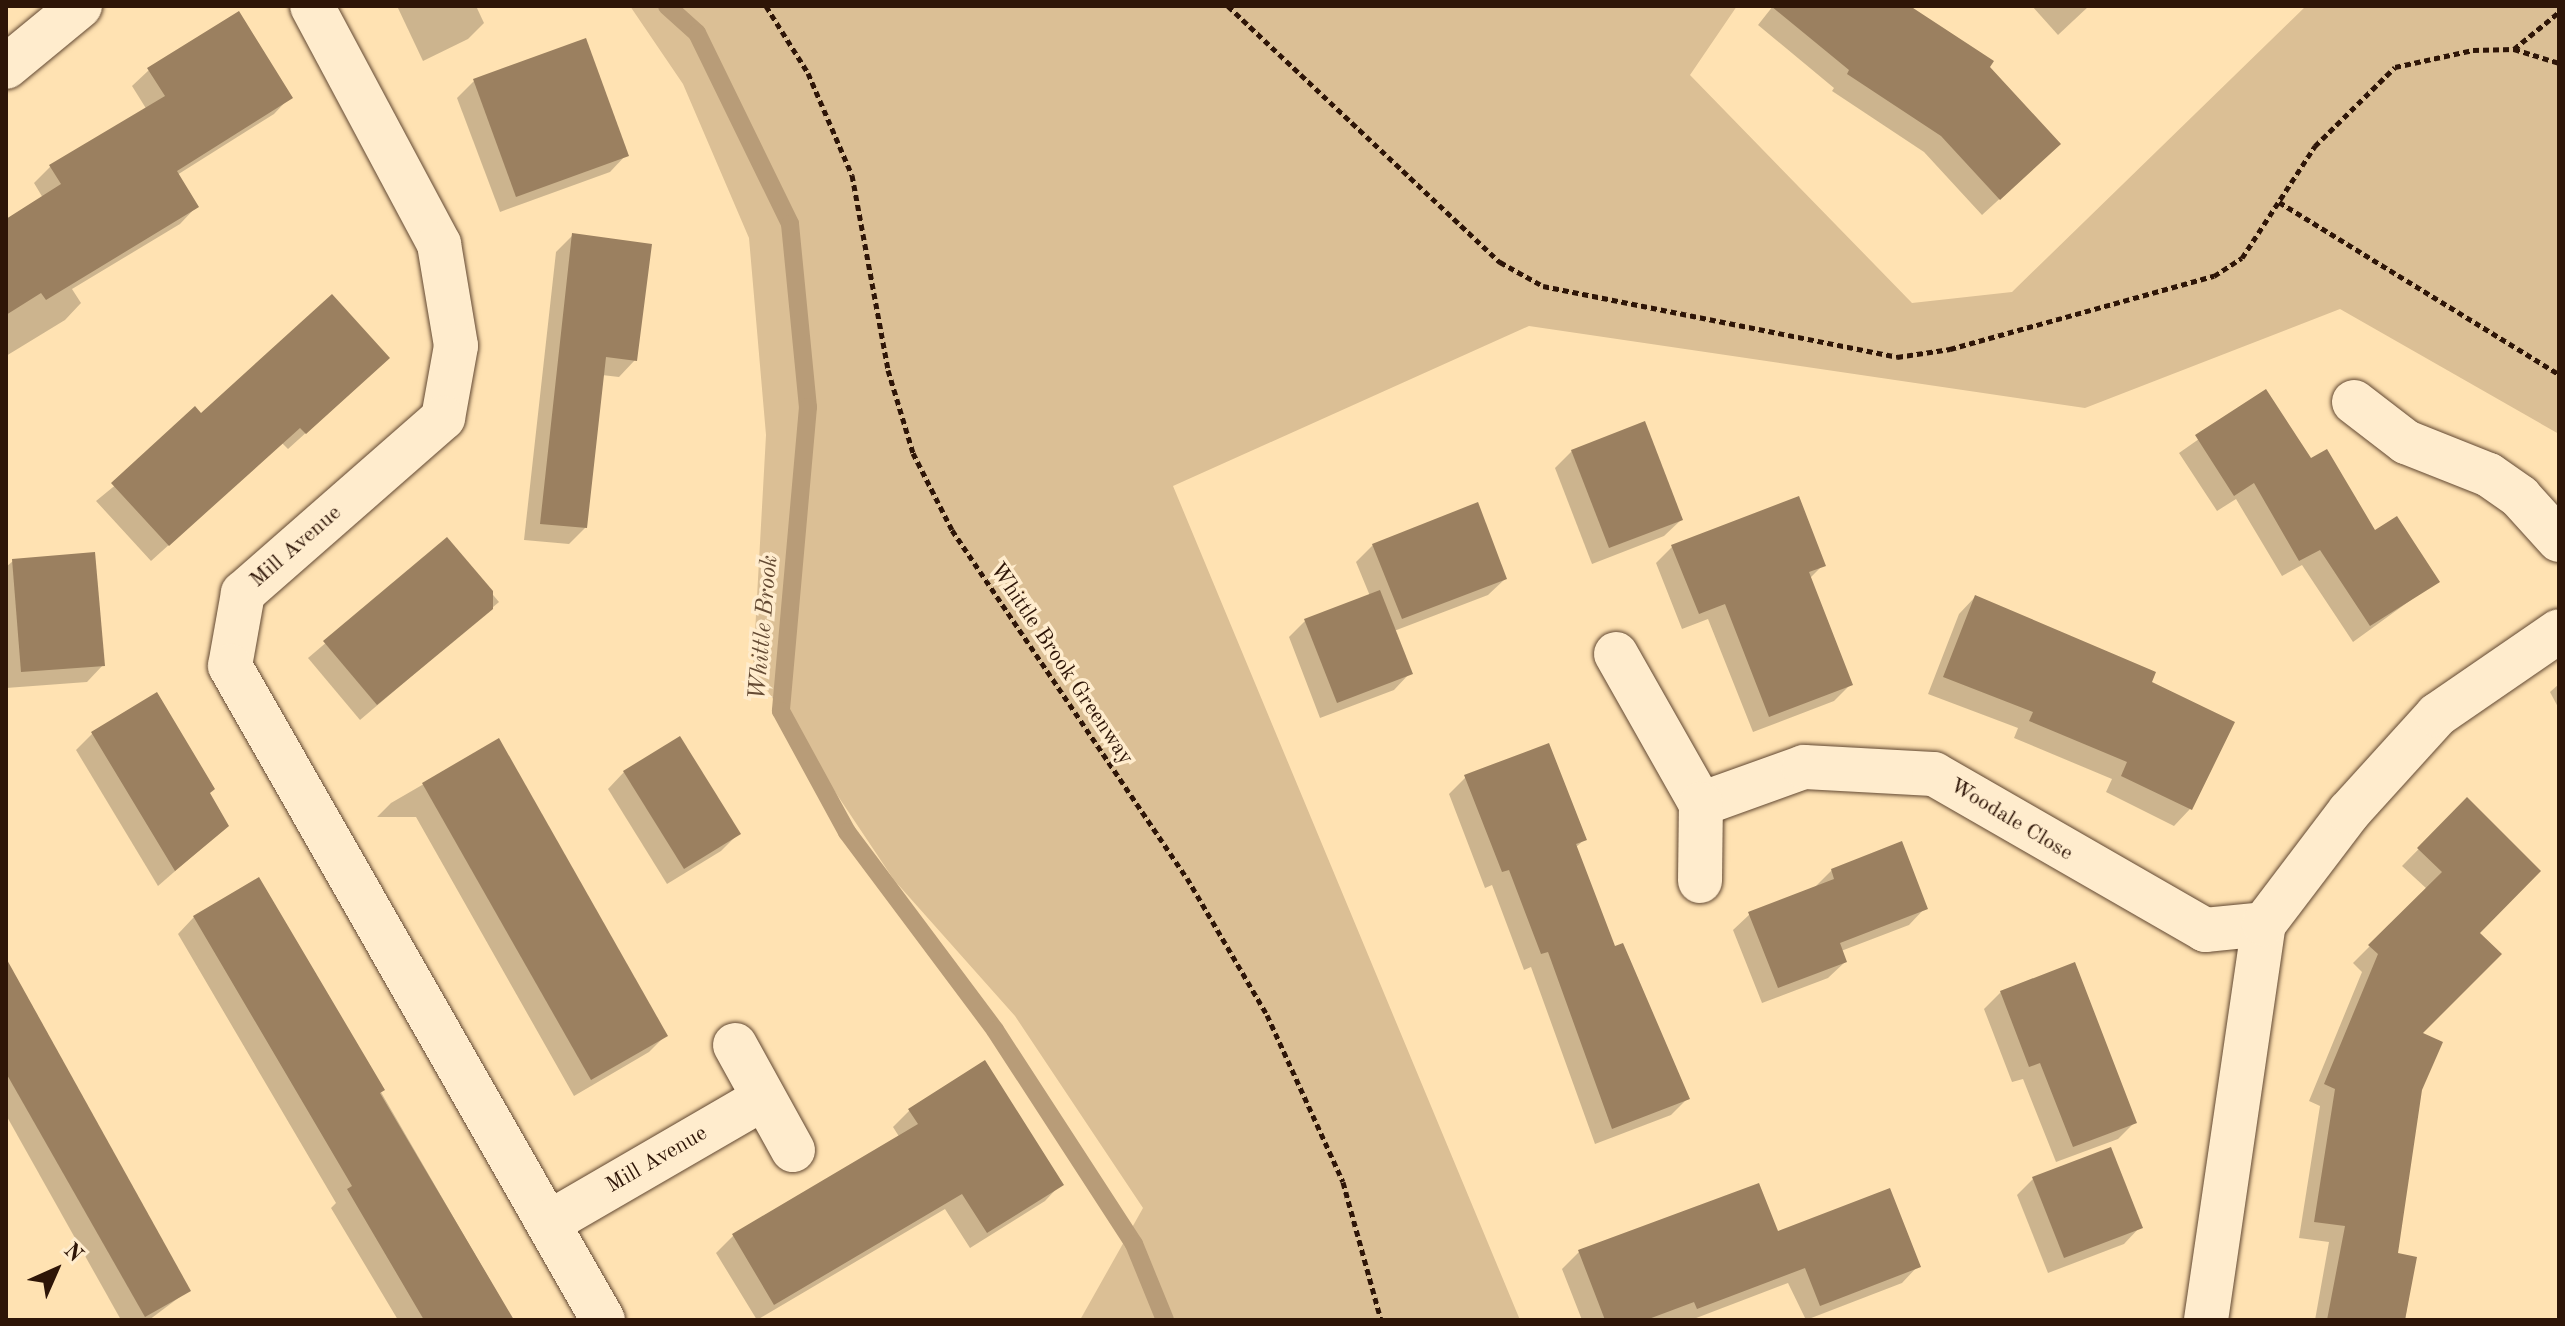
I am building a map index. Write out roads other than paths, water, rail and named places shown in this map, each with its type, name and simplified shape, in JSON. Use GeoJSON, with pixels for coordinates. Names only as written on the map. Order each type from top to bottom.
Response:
{"type":"FeatureCollection","features":[{"type":"Feature","properties":{"kind":"street"},"geometry":{"type":"LineString","coordinates":[[6,67],[80,6]]}},
{"type":"Feature","properties":{"kind":"street","name":"Mill Avenue"},"geometry":{"type":"LineString","coordinates":[[312,6],[439,244],[456,346],[443,418],[243,593],[230,666],[550,1222],[603,1320]]}},
{"type":"Feature","properties":{"kind":"street"},"geometry":{"type":"LineString","coordinates":[[2354,402],[2406,442],[2489,475],[2520,497],[2559,540]]}},
{"type":"Feature","properties":{"kind":"street"},"geometry":{"type":"LineString","coordinates":[[2206,1320],[2264,924],[2349,812],[2437,715],[2559,631]]}},
{"type":"Feature","properties":{"kind":"street"},"geometry":{"type":"LineString","coordinates":[[1616,654],[1701,804],[1700,881]]}},
{"type":"Feature","properties":{"kind":"street","name":"Woodale Close"},"geometry":{"type":"LineString","coordinates":[[1701,804],[1804,767],[1934,774],[2205,930],[2264,924]]}},
{"type":"Feature","properties":{"kind":"street"},"geometry":{"type":"LineString","coordinates":[[735,1045],[793,1150]]}},
{"type":"Feature","properties":{"kind":"street","name":"Mill Avenue"},"geometry":{"type":"LineString","coordinates":[[550,1222],[764,1098]]}},
{"type":"Feature","properties":{"kind":"waterway","name":"Whittle Brook"},"geometry":{"type":"LineString","coordinates":[[667,6],[697,33],[790,224],[808,407],[781,711],[847,832],[995,1030],[1134,1244],[1165,1320]]}}]}
